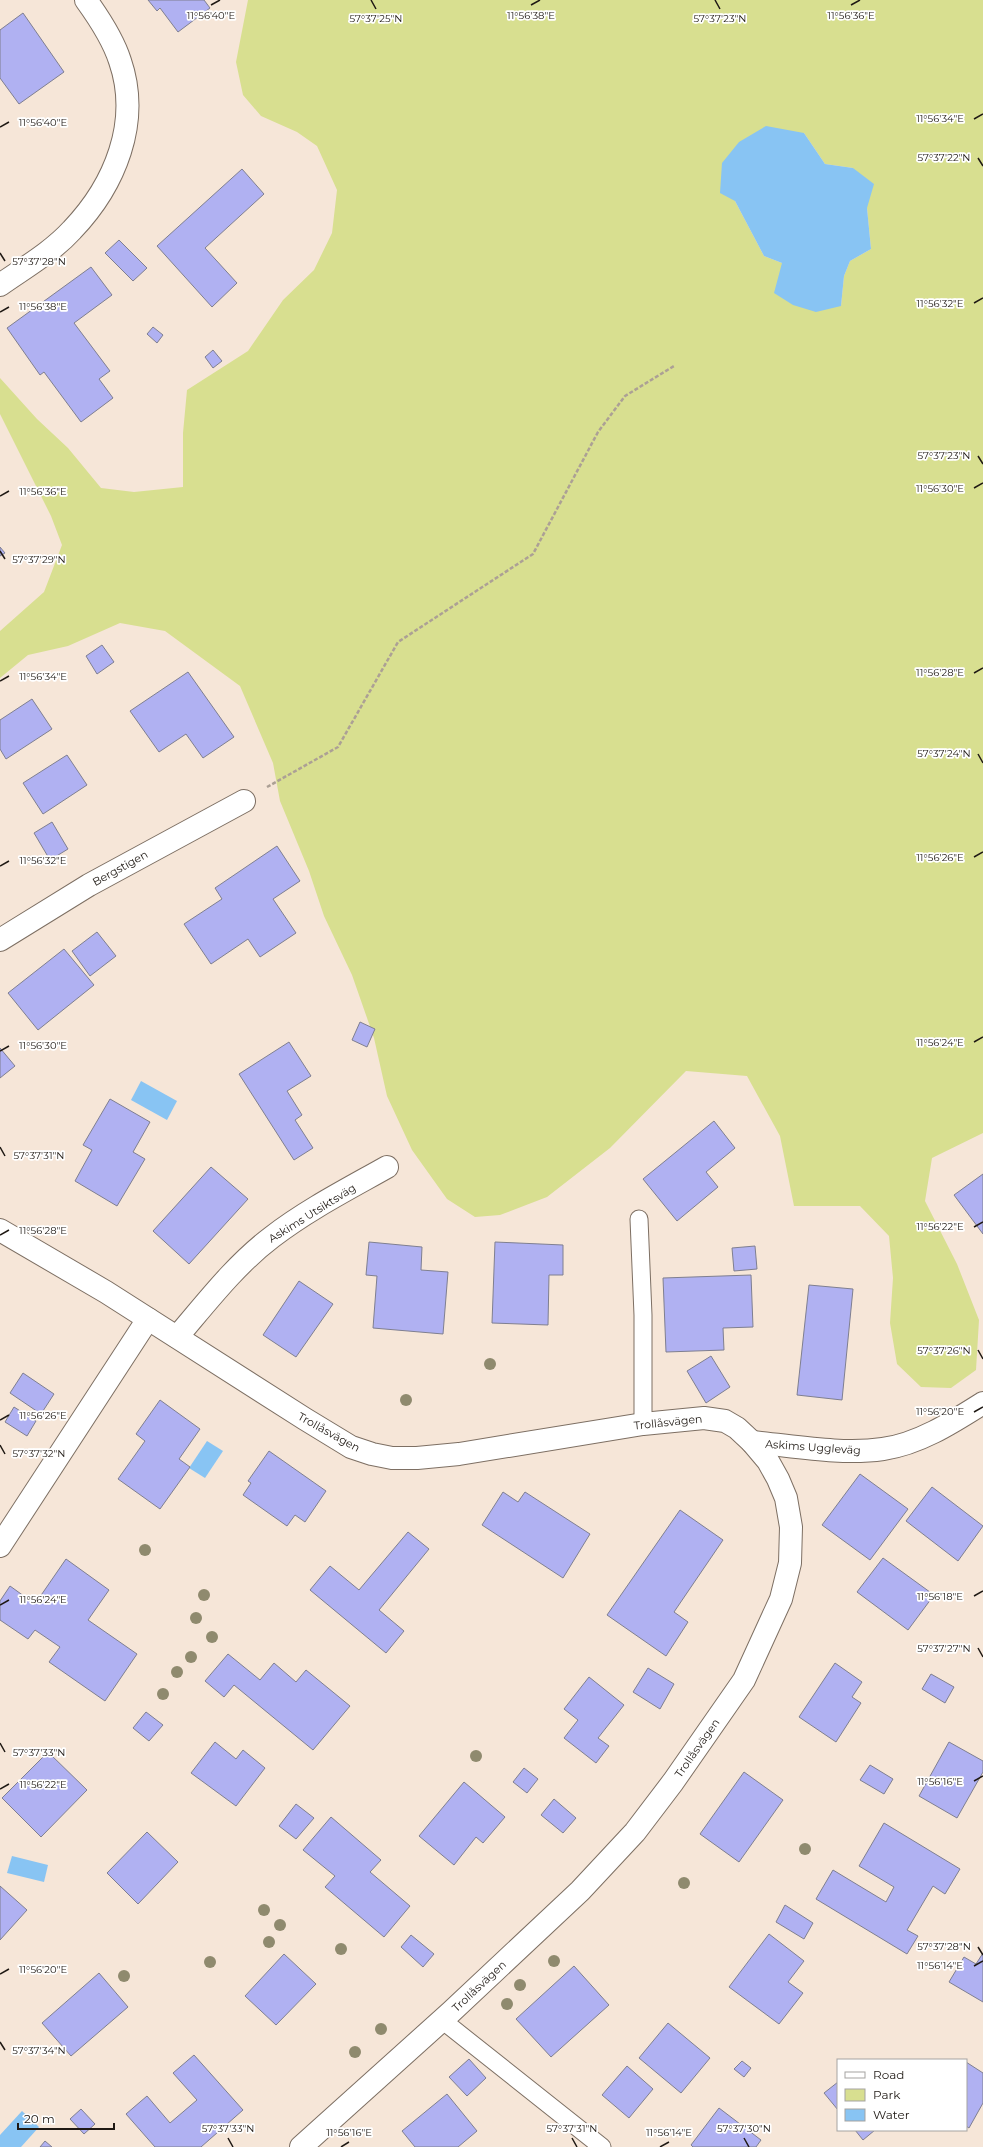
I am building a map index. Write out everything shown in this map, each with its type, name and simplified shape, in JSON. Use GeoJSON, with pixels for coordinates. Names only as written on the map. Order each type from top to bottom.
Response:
{"type":"FeatureCollection","features":[{"type":"Feature","properties":{"kind":"street"},"geometry":{"type":"LineString","coordinates":[[0,285],[53,248],[85,215],[104,187],[118,161],[126,134],[128,108],[126,84],[120,60],[112,41],[86,0]]}},
{"type":"Feature","properties":{"kind":"street","name":"Bergstigen"},"geometry":{"type":"LineString","coordinates":[[0,940],[89,885],[244,800]]}},
{"type":"Feature","properties":{"kind":"street","name":"Askims Utsiktsväg"},"geometry":{"type":"LineString","coordinates":[[177,1337],[226,1280],[271,1237],[324,1203],[387,1167]]}},
{"type":"Feature","properties":{"kind":"street","name":"Trollåsvägen"},"geometry":{"type":"LineString","coordinates":[[0,1230],[148,1319],[352,1447],[379,1455],[417,1458],[459,1454],[643,1424],[704,1418],[725,1421],[737,1428],[752,1442],[768,1461],[786,1498],[791,1527],[790,1563],[781,1599],[744,1680],[711,1730],[635,1832],[580,1891],[442,2020],[302,2147]]}},
{"type":"Feature","properties":{"kind":"street"},"geometry":{"type":"LineString","coordinates":[[0,1546],[148,1319]]}},
{"type":"Feature","properties":{"kind":"street","name":"Askims Uggleväg"},"geometry":{"type":"LineString","coordinates":[[752,1442],[841,1450],[885,1449],[930,1433],[983,1403]]}},
{"type":"Feature","properties":{"kind":"lane"},"geometry":{"type":"LineString","coordinates":[[639,1219],[643,1315],[643,1424]]}},
{"type":"Feature","properties":{"kind":"lane","name":"Trollåsvägen"},"geometry":{"type":"LineString","coordinates":[[442,2020],[602,2147]]}},
{"type":"Feature","properties":{"kind":"path"},"geometry":{"type":"LineString","coordinates":[[244,800],[338,747],[398,642],[533,554],[603,426],[625,396],[674,366]]}},
{"type":"Feature","properties":{"kind":"green space"},"geometry":{"type":"Polygon","coordinates":[[[248,0],[983,0],[983,1133],[932,1158],[925,1201],[957,1264],[979,1320],[976,1370],[951,1388],[921,1387],[897,1364],[890,1323],[893,1278],[889,1236],[860,1206],[794,1206],[780,1136],[747,1076],[686,1071],[610,1148],[547,1197],[500,1215],[475,1217],[447,1199],[412,1150],[387,1096],[374,1038],[352,975],[324,916],[309,871],[280,801],[273,763],[240,686],[165,631],[120,623],[68,646],[28,655],[0,678],[0,631],[44,592],[62,545],[51,516],[0,414],[0,378],[37,419],[68,448],[101,488],[134,492],[183,487],[183,433],[187,390],[248,351],[283,300],[314,270],[332,233],[337,190],[317,146],[297,132],[261,116],[243,95],[236,62],[248,0]],[[804,133],[735,201],[764,256],[782,263],[841,306],[844,276],[850,261],[871,249],[867,208],[853,168],[825,164],[804,133]]]}},
{"type":"Feature","properties":{"kind":"water"},"geometry":{"type":"Polygon","coordinates":[[[766,126],[804,133],[825,164],[853,168],[874,184],[867,208],[871,249],[850,261],[844,276],[841,306],[816,312],[793,305],[774,293],[782,263],[764,256],[735,201],[720,193],[722,163],[739,142],[766,126]]]}},
{"type":"Feature","properties":{"kind":"water"},"geometry":{"type":"Polygon","coordinates":[[[141,1081],[177,1101],[167,1120],[131,1100],[141,1081]]]}},
{"type":"Feature","properties":{"kind":"water"},"geometry":{"type":"Polygon","coordinates":[[[207,1441],[223,1451],[205,1478],[189,1468],[207,1441]]]}},
{"type":"Feature","properties":{"kind":"water"},"geometry":{"type":"Polygon","coordinates":[[[12,1856],[48,1865],[44,1882],[7,1873],[12,1856]]]}},
{"type":"Feature","properties":{"kind":"water"},"geometry":{"type":"Polygon","coordinates":[[[22,2111],[39,2127],[21,2147],[0,2147],[0,2135],[22,2111]]]}},
{"type":"Feature","properties":{"kind":"building"},"geometry":{"type":"Polygon","coordinates":[[[148,0],[204,0],[210,8],[178,32],[160,8],[157,11],[148,0]]]}},
{"type":"Feature","properties":{"kind":"building"},"geometry":{"type":"Polygon","coordinates":[[[23,13],[64,72],[19,104],[0,78],[0,30],[23,13]]]}},
{"type":"Feature","properties":{"kind":"building"},"geometry":{"type":"Polygon","coordinates":[[[242,169],[264,194],[205,248],[237,283],[212,307],[157,246],[242,169]]]}},
{"type":"Feature","properties":{"kind":"building"},"geometry":{"type":"Polygon","coordinates":[[[119,240],[147,268],[133,281],[105,253],[119,240]]]}},
{"type":"Feature","properties":{"kind":"building"},"geometry":{"type":"Polygon","coordinates":[[[91,267],[112,295],[74,323],[110,371],[99,379],[113,398],[81,422],[44,372],[40,375],[7,328],[91,267]]]}},
{"type":"Feature","properties":{"kind":"building"},"geometry":{"type":"Polygon","coordinates":[[[153,327],[163,335],[157,343],[147,334],[153,327]]]}},
{"type":"Feature","properties":{"kind":"building"},"geometry":{"type":"Polygon","coordinates":[[[213,350],[222,361],[213,368],[205,357],[213,350]]]}},
{"type":"Feature","properties":{"kind":"building"},"geometry":{"type":"Polygon","coordinates":[[[0,547],[5,553],[0,556],[0,547]]]}},
{"type":"Feature","properties":{"kind":"building"},"geometry":{"type":"Polygon","coordinates":[[[102,645],[114,662],[97,674],[86,656],[102,645]]]}},
{"type":"Feature","properties":{"kind":"building"},"geometry":{"type":"Polygon","coordinates":[[[188,672],[234,737],[203,758],[186,734],[159,752],[130,711],[188,672]]]}},
{"type":"Feature","properties":{"kind":"building"},"geometry":{"type":"Polygon","coordinates":[[[32,699],[52,729],[6,759],[0,749],[0,720],[32,699]]]}},
{"type":"Feature","properties":{"kind":"building"},"geometry":{"type":"Polygon","coordinates":[[[67,755],[87,785],[43,814],[23,783],[67,755]]]}},
{"type":"Feature","properties":{"kind":"building"},"geometry":{"type":"Polygon","coordinates":[[[52,822],[68,849],[50,860],[34,833],[52,822]]]}},
{"type":"Feature","properties":{"kind":"building"},"geometry":{"type":"Polygon","coordinates":[[[277,846],[300,881],[273,899],[296,933],[260,957],[248,939],[211,964],[184,924],[222,899],[215,888],[277,846]]]}},
{"type":"Feature","properties":{"kind":"building"},"geometry":{"type":"Polygon","coordinates":[[[97,932],[116,956],[90,976],[72,951],[97,932]]]}},
{"type":"Feature","properties":{"kind":"building"},"geometry":{"type":"Polygon","coordinates":[[[64,949],[94,985],[38,1030],[8,993],[64,949]]]}},
{"type":"Feature","properties":{"kind":"building"},"geometry":{"type":"Polygon","coordinates":[[[360,1022],[375,1029],[367,1047],[352,1040],[360,1022]]]}},
{"type":"Feature","properties":{"kind":"building"},"geometry":{"type":"Polygon","coordinates":[[[289,1042],[311,1076],[287,1091],[302,1115],[295,1120],[313,1148],[294,1160],[239,1074],[289,1042]]]}},
{"type":"Feature","properties":{"kind":"building"},"geometry":{"type":"Polygon","coordinates":[[[0,1048],[15,1066],[0,1078],[0,1048]]]}},
{"type":"Feature","properties":{"kind":"building"},"geometry":{"type":"Polygon","coordinates":[[[110,1099],[150,1122],[133,1152],[145,1159],[117,1206],[75,1181],[92,1150],[83,1145],[110,1099]]]}},
{"type":"Feature","properties":{"kind":"building"},"geometry":{"type":"Polygon","coordinates":[[[714,1121],[735,1148],[706,1172],[718,1187],[677,1221],[643,1179],[714,1121]]]}},
{"type":"Feature","properties":{"kind":"building"},"geometry":{"type":"Polygon","coordinates":[[[211,1167],[248,1199],[189,1264],[153,1231],[211,1167]]]}},
{"type":"Feature","properties":{"kind":"building"},"geometry":{"type":"Polygon","coordinates":[[[983,1174],[983,1234],[954,1195],[983,1174]]]}},
{"type":"Feature","properties":{"kind":"building"},"geometry":{"type":"Polygon","coordinates":[[[369,1242],[422,1247],[421,1270],[448,1272],[443,1334],[373,1328],[377,1276],[366,1275],[369,1242]]]}},
{"type":"Feature","properties":{"kind":"building"},"geometry":{"type":"Polygon","coordinates":[[[495,1242],[563,1245],[563,1275],[549,1275],[548,1325],[492,1323],[495,1242]]]}},
{"type":"Feature","properties":{"kind":"building"},"geometry":{"type":"Polygon","coordinates":[[[755,1246],[757,1269],[734,1271],[732,1248],[755,1246]]]}},
{"type":"Feature","properties":{"kind":"building"},"geometry":{"type":"Polygon","coordinates":[[[751,1275],[753,1327],[723,1328],[724,1350],[666,1352],[663,1278],[751,1275]]]}},
{"type":"Feature","properties":{"kind":"building"},"geometry":{"type":"Polygon","coordinates":[[[299,1281],[333,1304],[296,1357],[263,1335],[299,1281]]]}},
{"type":"Feature","properties":{"kind":"building"},"geometry":{"type":"Polygon","coordinates":[[[809,1285],[853,1289],[842,1400],[797,1395],[809,1285]]]}},
{"type":"Feature","properties":{"kind":"building"},"geometry":{"type":"Polygon","coordinates":[[[711,1356],[730,1387],[706,1403],[687,1371],[711,1356]]]}},
{"type":"Feature","properties":{"kind":"building"},"geometry":{"type":"Polygon","coordinates":[[[23,1373],[54,1394],[41,1414],[10,1393],[23,1373]]]}},
{"type":"Feature","properties":{"kind":"building"},"geometry":{"type":"Polygon","coordinates":[[[160,1400],[200,1429],[179,1459],[190,1467],[160,1509],[118,1479],[145,1441],[136,1434],[160,1400]]]}},
{"type":"Feature","properties":{"kind":"building"},"geometry":{"type":"Polygon","coordinates":[[[14,1407],[36,1421],[27,1436],[5,1422],[14,1407]]]}},
{"type":"Feature","properties":{"kind":"building"},"geometry":{"type":"Polygon","coordinates":[[[269,1451],[326,1491],[305,1522],[295,1515],[287,1526],[243,1495],[251,1483],[248,1481],[269,1451]]]}},
{"type":"Feature","properties":{"kind":"building"},"geometry":{"type":"Polygon","coordinates":[[[860,1474],[908,1509],[870,1560],[822,1525],[860,1474]]]}},
{"type":"Feature","properties":{"kind":"building"},"geometry":{"type":"Polygon","coordinates":[[[932,1487],[983,1526],[958,1561],[906,1521],[932,1487]]]}},
{"type":"Feature","properties":{"kind":"building"},"geometry":{"type":"Polygon","coordinates":[[[503,1492],[518,1502],[525,1492],[590,1534],[563,1578],[482,1525],[503,1492]]]}},
{"type":"Feature","properties":{"kind":"building"},"geometry":{"type":"Polygon","coordinates":[[[680,1510],[723,1540],[674,1612],[688,1622],[666,1656],[607,1615],[680,1510]]]}},
{"type":"Feature","properties":{"kind":"building"},"geometry":{"type":"Polygon","coordinates":[[[408,1532],[429,1549],[379,1610],[404,1631],[386,1653],[310,1590],[330,1566],[359,1590],[408,1532]]]}},
{"type":"Feature","properties":{"kind":"building"},"geometry":{"type":"Polygon","coordinates":[[[883,1558],[934,1595],[908,1630],[857,1592],[883,1558]]]}},
{"type":"Feature","properties":{"kind":"building"},"geometry":{"type":"Polygon","coordinates":[[[66,1559],[109,1590],[88,1620],[137,1654],[105,1701],[49,1662],[60,1647],[35,1630],[28,1639],[0,1620],[0,1601],[10,1586],[35,1604],[66,1559]]]}},
{"type":"Feature","properties":{"kind":"building"},"geometry":{"type":"Polygon","coordinates":[[[228,1654],[260,1680],[274,1663],[296,1682],[306,1670],[350,1706],[313,1750],[234,1685],[224,1697],[205,1681],[228,1654]]]}},
{"type":"Feature","properties":{"kind":"building"},"geometry":{"type":"Polygon","coordinates":[[[835,1663],[862,1682],[852,1697],[861,1703],[836,1742],[799,1717],[835,1663]]]}},
{"type":"Feature","properties":{"kind":"building"},"geometry":{"type":"Polygon","coordinates":[[[648,1668],[674,1684],[660,1709],[633,1692],[648,1668]]]}},
{"type":"Feature","properties":{"kind":"building"},"geometry":{"type":"Polygon","coordinates":[[[931,1674],[954,1687],[945,1703],[922,1689],[931,1674]]]}},
{"type":"Feature","properties":{"kind":"building"},"geometry":{"type":"Polygon","coordinates":[[[589,1677],[624,1705],[598,1738],[609,1746],[596,1763],[564,1738],[578,1720],[564,1709],[589,1677]]]}},
{"type":"Feature","properties":{"kind":"building"},"geometry":{"type":"Polygon","coordinates":[[[146,1712],[163,1725],[149,1741],[133,1728],[146,1712]]]}},
{"type":"Feature","properties":{"kind":"building"},"geometry":{"type":"Polygon","coordinates":[[[215,1742],[236,1759],[243,1750],[265,1768],[236,1806],[191,1773],[215,1742]]]}},
{"type":"Feature","properties":{"kind":"building"},"geometry":{"type":"Polygon","coordinates":[[[949,1742],[983,1761],[983,1772],[957,1818],[919,1796],[949,1742]]]}},
{"type":"Feature","properties":{"kind":"building"},"geometry":{"type":"Polygon","coordinates":[[[48,1752],[87,1790],[41,1837],[2,1798],[48,1752]]]}},
{"type":"Feature","properties":{"kind":"building"},"geometry":{"type":"Polygon","coordinates":[[[870,1765],[893,1779],[884,1794],[860,1780],[870,1765]]]}},
{"type":"Feature","properties":{"kind":"building"},"geometry":{"type":"Polygon","coordinates":[[[524,1768],[538,1779],[527,1793],[513,1782],[524,1768]]]}},
{"type":"Feature","properties":{"kind":"building"},"geometry":{"type":"Polygon","coordinates":[[[744,1772],[783,1800],[739,1862],[700,1834],[744,1772]]]}},
{"type":"Feature","properties":{"kind":"building"},"geometry":{"type":"Polygon","coordinates":[[[464,1782],[505,1817],[483,1843],[476,1837],[454,1865],[419,1836],[464,1782]]]}},
{"type":"Feature","properties":{"kind":"building"},"geometry":{"type":"Polygon","coordinates":[[[554,1799],[576,1818],[563,1833],[541,1815],[554,1799]]]}},
{"type":"Feature","properties":{"kind":"building"},"geometry":{"type":"Polygon","coordinates":[[[296,1804],[314,1818],[296,1839],[279,1826],[296,1804]]]}},
{"type":"Feature","properties":{"kind":"building"},"geometry":{"type":"Polygon","coordinates":[[[331,1817],[381,1860],[370,1872],[410,1906],[384,1937],[325,1887],[335,1876],[303,1850],[331,1817]]]}},
{"type":"Feature","properties":{"kind":"building"},"geometry":{"type":"Polygon","coordinates":[[[884,1823],[960,1869],[945,1894],[933,1886],[907,1930],[918,1936],[907,1954],[816,1899],[833,1870],[886,1902],[894,1887],[859,1866],[884,1823]]]}},
{"type":"Feature","properties":{"kind":"building"},"geometry":{"type":"Polygon","coordinates":[[[147,1832],[178,1862],[138,1904],[107,1873],[147,1832]]]}},
{"type":"Feature","properties":{"kind":"building"},"geometry":{"type":"Polygon","coordinates":[[[0,1886],[27,1910],[0,1940],[0,1886]]]}},
{"type":"Feature","properties":{"kind":"building"},"geometry":{"type":"Polygon","coordinates":[[[785,1905],[813,1923],[804,1939],[776,1922],[785,1905]]]}},
{"type":"Feature","properties":{"kind":"building"},"geometry":{"type":"Polygon","coordinates":[[[769,1934],[804,1961],[788,1982],[803,1993],[779,2024],[729,1987],[769,1934]]]}},
{"type":"Feature","properties":{"kind":"building"},"geometry":{"type":"Polygon","coordinates":[[[411,1935],[434,1954],[423,1967],[401,1947],[411,1935]]]}},
{"type":"Feature","properties":{"kind":"building"},"geometry":{"type":"Polygon","coordinates":[[[983,1953],[983,2002],[949,1982],[964,1957],[976,1964],[983,1953]]]}},
{"type":"Feature","properties":{"kind":"building"},"geometry":{"type":"Polygon","coordinates":[[[284,1954],[316,1984],[276,2025],[245,1996],[284,1954]]]}},
{"type":"Feature","properties":{"kind":"building"},"geometry":{"type":"Polygon","coordinates":[[[574,1966],[609,2005],[551,2057],[516,2019],[574,1966]]]}},
{"type":"Feature","properties":{"kind":"building"},"geometry":{"type":"Polygon","coordinates":[[[99,1973],[128,2007],[71,2056],[42,2023],[99,1973]]]}},
{"type":"Feature","properties":{"kind":"building"},"geometry":{"type":"Polygon","coordinates":[[[668,2023],[710,2058],[681,2093],[639,2058],[668,2023]]]}},
{"type":"Feature","properties":{"kind":"building"},"geometry":{"type":"Polygon","coordinates":[[[194,2055],[243,2110],[201,2147],[155,2147],[126,2114],[147,2096],[170,2123],[197,2100],[173,2073],[194,2055]]]}},
{"type":"Feature","properties":{"kind":"building"},"geometry":{"type":"Polygon","coordinates":[[[469,2059],[486,2078],[467,2096],[449,2077],[469,2059]]]}},
{"type":"Feature","properties":{"kind":"building"},"geometry":{"type":"Polygon","coordinates":[[[742,2061],[751,2068],[744,2077],[734,2069],[742,2061]]]}},
{"type":"Feature","properties":{"kind":"building"},"geometry":{"type":"Polygon","coordinates":[[[967,2063],[983,2073],[983,2103],[969,2128],[967,2127],[967,2063]]]}},
{"type":"Feature","properties":{"kind":"building"},"geometry":{"type":"Polygon","coordinates":[[[627,2066],[653,2089],[629,2118],[602,2095],[627,2066]]]}},
{"type":"Feature","properties":{"kind":"building"},"geometry":{"type":"Polygon","coordinates":[[[837,2083],[837,2109],[824,2093],[837,2083]]]}},
{"type":"Feature","properties":{"kind":"building"},"geometry":{"type":"Polygon","coordinates":[[[447,2094],[477,2131],[458,2147],[415,2147],[402,2131],[447,2094]]]}},
{"type":"Feature","properties":{"kind":"building"},"geometry":{"type":"Polygon","coordinates":[[[719,2108],[761,2140],[756,2147],[693,2147],[691,2145],[719,2108]]]}},
{"type":"Feature","properties":{"kind":"building"},"geometry":{"type":"Polygon","coordinates":[[[81,2109],[95,2124],[84,2134],[70,2119],[81,2109]]]}},
{"type":"Feature","properties":{"kind":"building"},"geometry":{"type":"Polygon","coordinates":[[[856,2131],[874,2131],[863,2140],[856,2131]]]}},
{"type":"Feature","properties":{"kind":"building"},"geometry":{"type":"Polygon","coordinates":[[[45,2141],[52,2147],[40,2147],[45,2141]]]}}]}
